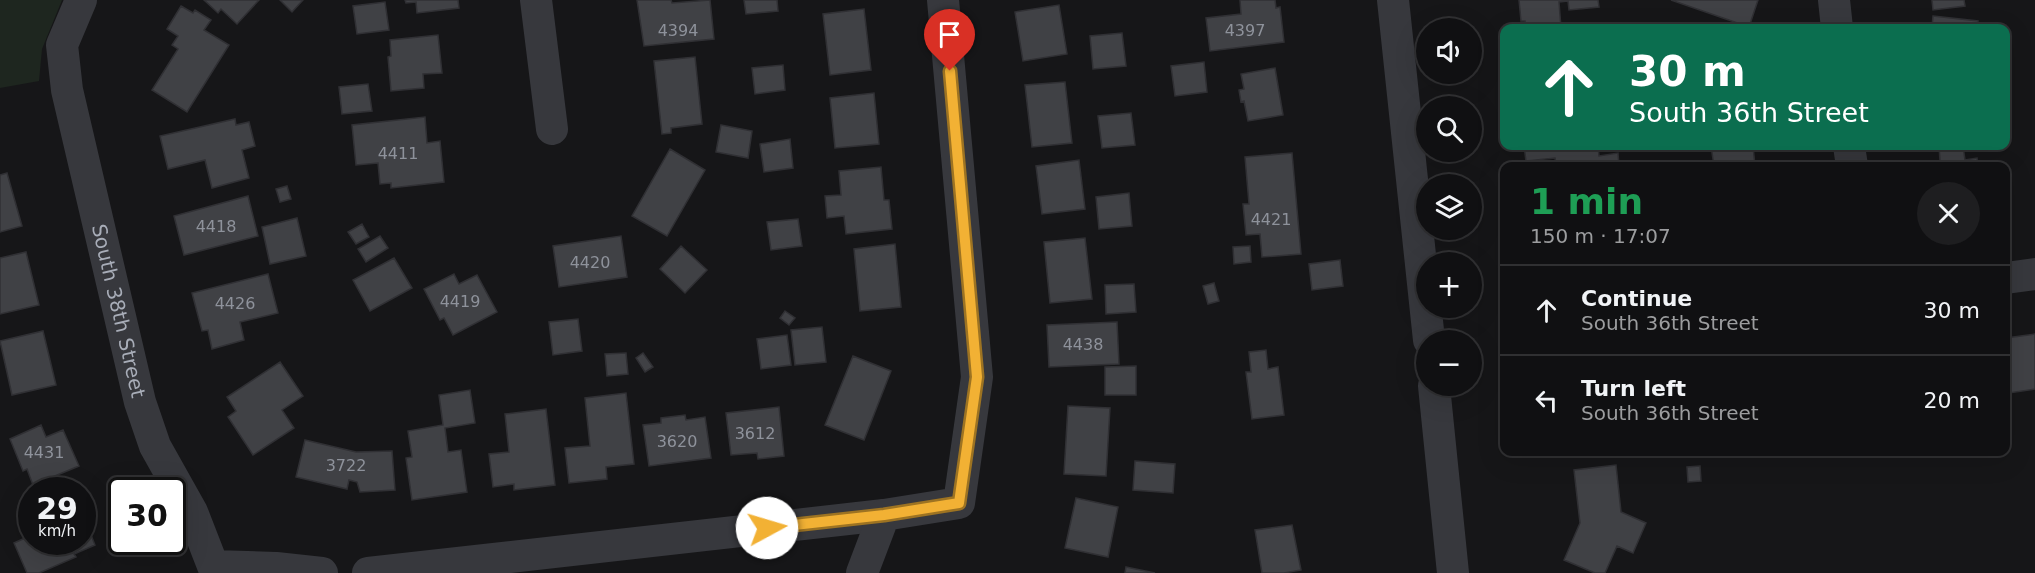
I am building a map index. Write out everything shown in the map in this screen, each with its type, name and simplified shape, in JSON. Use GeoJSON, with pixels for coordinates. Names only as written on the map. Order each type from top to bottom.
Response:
{"type":"FeatureCollection","features":[{"type":"Feature","properties":{"kind":"street","name":"South 38th Street"},"geometry":{"type":"LineString","coordinates":[[81,0],[62,45],[67,90],[140,402],[154,446],[192,512],[213,566],[276,568],[322,573]]}},
{"type":"Feature","properties":{"kind":"street"},"geometry":{"type":"LineString","coordinates":[[536,0],[552,129]]}},
{"type":"Feature","properties":{"kind":"street"},"geometry":{"type":"LineString","coordinates":[[368,573],[884,515],[959,503],[977,377],[943,0]]}},
{"type":"Feature","properties":{"kind":"street"},"geometry":{"type":"LineString","coordinates":[[1393,0],[1428,330]]}},
{"type":"Feature","properties":{"kind":"street"},"geometry":{"type":"LineString","coordinates":[[1834,0],[1837,24]]}},
{"type":"Feature","properties":{"kind":"street"},"geometry":{"type":"LineString","coordinates":[[2010,277],[2035,274]]}},
{"type":"Feature","properties":{"kind":"street"},"geometry":{"type":"LineString","coordinates":[[1435,396],[1453,573]]}},
{"type":"Feature","properties":{"kind":"street"},"geometry":{"type":"LineString","coordinates":[[862,573],[884,515]]}},
{"type":"Feature","properties":{"kind":"shaded area"},"geometry":{"type":"Polygon","coordinates":[[[0,0],[62,0],[42,49],[39,81],[0,88],[0,0]]]}},
{"type":"Feature","properties":{"kind":"building"},"geometry":{"type":"Polygon","coordinates":[[[204,0],[259,0],[237,24],[221,9],[218,13],[204,0]]]}},
{"type":"Feature","properties":{"kind":"building"},"geometry":{"type":"Polygon","coordinates":[[[280,0],[303,0],[292,12],[280,0]]]}},
{"type":"Feature","properties":{"kind":"building"},"geometry":{"type":"Polygon","coordinates":[[[405,0],[458,0],[459,8],[417,13],[416,2],[406,3],[405,0]]]}},
{"type":"Feature","properties":{"kind":"building"},"geometry":{"type":"Polygon","coordinates":[[[637,0],[671,0],[672,3],[710,0],[714,39],[644,46],[637,0]]]}},
{"type":"Feature","properties":{"kind":"building"},"geometry":{"type":"Polygon","coordinates":[[[744,0],[777,0],[778,11],[746,14],[744,0]]]}},
{"type":"Feature","properties":{"kind":"building"},"geometry":{"type":"Polygon","coordinates":[[[1240,0],[1275,0],[1276,8],[1280,7],[1284,42],[1210,51],[1206,18],[1241,14],[1240,0]]]}},
{"type":"Feature","properties":{"kind":"building"},"geometry":{"type":"Polygon","coordinates":[[[1519,0],[1598,0],[1599,7],[1569,10],[1568,1],[1559,2],[1561,24],[1525,24],[1525,21],[1521,21],[1519,0]]]}},
{"type":"Feature","properties":{"kind":"building"},"geometry":{"type":"Polygon","coordinates":[[[1671,0],[1758,0],[1750,24],[1740,24],[1671,0]]]}},
{"type":"Feature","properties":{"kind":"building"},"geometry":{"type":"Polygon","coordinates":[[[1932,0],[1964,0],[1965,6],[1933,10],[1932,0]]]}},
{"type":"Feature","properties":{"kind":"building"},"geometry":{"type":"Polygon","coordinates":[[[385,2],[389,30],[357,34],[353,6],[385,2]]]}},
{"type":"Feature","properties":{"kind":"building"},"geometry":{"type":"Polygon","coordinates":[[[1059,5],[1067,54],[1023,61],[1015,12],[1059,5]]]}},
{"type":"Feature","properties":{"kind":"building"},"geometry":{"type":"Polygon","coordinates":[[[181,6],[193,13],[195,10],[211,20],[204,30],[229,45],[187,112],[152,90],[178,49],[172,45],[178,36],[167,29],[181,6]]]}},
{"type":"Feature","properties":{"kind":"building"},"geometry":{"type":"Polygon","coordinates":[[[864,9],[871,70],[830,75],[823,14],[864,9]]]}},
{"type":"Feature","properties":{"kind":"building"},"geometry":{"type":"Polygon","coordinates":[[[1933,16],[1978,21],[1978,24],[1932,24],[1933,16]]]}},
{"type":"Feature","properties":{"kind":"building"},"geometry":{"type":"Polygon","coordinates":[[[1122,33],[1126,66],[1093,69],[1090,36],[1122,33]]]}},
{"type":"Feature","properties":{"kind":"building"},"geometry":{"type":"Polygon","coordinates":[[[438,35],[442,73],[423,74],[424,88],[391,91],[388,57],[391,56],[390,40],[438,35]]]}},
{"type":"Feature","properties":{"kind":"building"},"geometry":{"type":"Polygon","coordinates":[[[695,57],[702,124],[671,128],[671,133],[662,134],[654,61],[695,57]]]}},
{"type":"Feature","properties":{"kind":"building"},"geometry":{"type":"Polygon","coordinates":[[[1204,62],[1207,92],[1175,96],[1171,66],[1204,62]]]}},
{"type":"Feature","properties":{"kind":"building"},"geometry":{"type":"Polygon","coordinates":[[[783,65],[785,90],[755,94],[752,68],[783,65]]]}},
{"type":"Feature","properties":{"kind":"building"},"geometry":{"type":"Polygon","coordinates":[[[1275,68],[1283,115],[1248,121],[1239,90],[1244,89],[1241,74],[1275,68]]]}},
{"type":"Feature","properties":{"kind":"building"},"geometry":{"type":"Polygon","coordinates":[[[1065,82],[1072,143],[1032,147],[1025,85],[1065,82]]]}},
{"type":"Feature","properties":{"kind":"building"},"geometry":{"type":"Polygon","coordinates":[[[368,84],[372,111],[342,114],[339,87],[368,84]]]}},
{"type":"Feature","properties":{"kind":"building"},"geometry":{"type":"Polygon","coordinates":[[[874,93],[879,144],[835,148],[830,98],[874,93]]]}},
{"type":"Feature","properties":{"kind":"building"},"geometry":{"type":"Polygon","coordinates":[[[1131,113],[1135,145],[1102,148],[1098,116],[1131,113]]]}},
{"type":"Feature","properties":{"kind":"building"},"geometry":{"type":"Polygon","coordinates":[[[425,117],[427,143],[440,141],[444,182],[391,188],[391,183],[380,184],[378,163],[356,165],[352,125],[425,117]]]}},
{"type":"Feature","properties":{"kind":"building"},"geometry":{"type":"Polygon","coordinates":[[[235,119],[236,125],[249,122],[255,146],[242,150],[249,178],[212,188],[205,160],[168,169],[160,136],[235,119]]]}},
{"type":"Feature","properties":{"kind":"building"},"geometry":{"type":"Polygon","coordinates":[[[721,125],[752,131],[748,158],[716,152],[721,125]]]}},
{"type":"Feature","properties":{"kind":"building"},"geometry":{"type":"Polygon","coordinates":[[[790,139],[793,168],[764,172],[760,144],[790,139]]]}},
{"type":"Feature","properties":{"kind":"building"},"geometry":{"type":"Polygon","coordinates":[[[670,149],[705,170],[667,236],[632,216],[670,149]]]}},
{"type":"Feature","properties":{"kind":"building"},"geometry":{"type":"Polygon","coordinates":[[[1525,150],[1598,150],[1599,156],[1618,153],[1619,162],[1556,162],[1555,158],[1526,161],[1525,150]]]}},
{"type":"Feature","properties":{"kind":"building"},"geometry":{"type":"Polygon","coordinates":[[[1712,150],[1753,150],[1755,162],[1713,162],[1712,150]]]}},
{"type":"Feature","properties":{"kind":"building"},"geometry":{"type":"Polygon","coordinates":[[[1939,150],[1964,150],[1965,160],[1977,158],[1978,162],[1945,162],[1940,161],[1939,150]]]}},
{"type":"Feature","properties":{"kind":"building"},"geometry":{"type":"Polygon","coordinates":[[[1292,153],[1301,254],[1262,257],[1260,234],[1246,235],[1243,204],[1249,204],[1245,157],[1292,153]]]}},
{"type":"Feature","properties":{"kind":"building"},"geometry":{"type":"Polygon","coordinates":[[[1079,160],[1085,209],[1042,214],[1036,166],[1079,160]]]}},
{"type":"Feature","properties":{"kind":"building"},"geometry":{"type":"Polygon","coordinates":[[[881,167],[884,200],[889,200],[892,229],[846,234],[844,216],[827,218],[825,196],[841,195],[839,171],[881,167]]]}},
{"type":"Feature","properties":{"kind":"building"},"geometry":{"type":"Polygon","coordinates":[[[7,173],[22,226],[0,232],[0,175],[7,173]]]}},
{"type":"Feature","properties":{"kind":"building"},"geometry":{"type":"Polygon","coordinates":[[[287,186],[291,199],[280,202],[276,189],[287,186]]]}},
{"type":"Feature","properties":{"kind":"building"},"geometry":{"type":"Polygon","coordinates":[[[1129,193],[1132,226],[1099,229],[1096,197],[1129,193]]]}},
{"type":"Feature","properties":{"kind":"building"},"geometry":{"type":"Polygon","coordinates":[[[248,196],[258,236],[184,255],[174,216],[248,196]]]}},
{"type":"Feature","properties":{"kind":"building"},"geometry":{"type":"Polygon","coordinates":[[[297,218],[306,256],[270,264],[262,227],[297,218]]]}},
{"type":"Feature","properties":{"kind":"building"},"geometry":{"type":"Polygon","coordinates":[[[798,219],[802,246],[771,250],[767,222],[798,219]]]}},
{"type":"Feature","properties":{"kind":"building"},"geometry":{"type":"Polygon","coordinates":[[[362,224],[369,237],[356,244],[348,232],[362,224]]]}},
{"type":"Feature","properties":{"kind":"building"},"geometry":{"type":"Polygon","coordinates":[[[380,236],[388,248],[366,262],[358,249],[380,236]]]}},
{"type":"Feature","properties":{"kind":"building"},"geometry":{"type":"Polygon","coordinates":[[[621,236],[627,277],[559,287],[553,246],[621,236]]]}},
{"type":"Feature","properties":{"kind":"building"},"geometry":{"type":"Polygon","coordinates":[[[1085,238],[1092,299],[1050,303],[1044,242],[1085,238]]]}},
{"type":"Feature","properties":{"kind":"building"},"geometry":{"type":"Polygon","coordinates":[[[895,244],[901,307],[860,311],[854,249],[895,244]]]}},
{"type":"Feature","properties":{"kind":"building"},"geometry":{"type":"Polygon","coordinates":[[[681,246],[707,270],[685,293],[660,269],[681,246]]]}},
{"type":"Feature","properties":{"kind":"building"},"geometry":{"type":"Polygon","coordinates":[[[1250,246],[1251,262],[1234,264],[1233,247],[1250,246]]]}},
{"type":"Feature","properties":{"kind":"building"},"geometry":{"type":"Polygon","coordinates":[[[26,252],[39,305],[0,314],[0,258],[26,252]]]}},
{"type":"Feature","properties":{"kind":"building"},"geometry":{"type":"Polygon","coordinates":[[[394,258],[412,288],[370,311],[353,280],[394,258]]]}},
{"type":"Feature","properties":{"kind":"building"},"geometry":{"type":"Polygon","coordinates":[[[1340,260],[1343,286],[1312,290],[1309,264],[1340,260]]]}},
{"type":"Feature","properties":{"kind":"building"},"geometry":{"type":"Polygon","coordinates":[[[268,274],[278,313],[240,322],[244,340],[212,349],[208,330],[202,331],[192,293],[268,274]]]}},
{"type":"Feature","properties":{"kind":"building"},"geometry":{"type":"Polygon","coordinates":[[[454,274],[459,284],[477,275],[497,312],[453,335],[444,318],[440,320],[424,289],[454,274]]]}},
{"type":"Feature","properties":{"kind":"building"},"geometry":{"type":"Polygon","coordinates":[[[1214,283],[1219,301],[1208,304],[1203,286],[1214,283]]]}},
{"type":"Feature","properties":{"kind":"building"},"geometry":{"type":"Polygon","coordinates":[[[1134,284],[1136,312],[1106,314],[1105,285],[1134,284]]]}},
{"type":"Feature","properties":{"kind":"building"},"geometry":{"type":"Polygon","coordinates":[[[785,311],[795,318],[789,325],[780,318],[785,311]]]}},
{"type":"Feature","properties":{"kind":"building"},"geometry":{"type":"Polygon","coordinates":[[[578,319],[582,351],[553,355],[549,322],[578,319]]]}},
{"type":"Feature","properties":{"kind":"building"},"geometry":{"type":"Polygon","coordinates":[[[1117,322],[1119,364],[1049,367],[1047,325],[1117,322]]]}},
{"type":"Feature","properties":{"kind":"building"},"geometry":{"type":"Polygon","coordinates":[[[822,327],[826,362],[795,365],[791,330],[822,327]]]}},
{"type":"Feature","properties":{"kind":"building"},"geometry":{"type":"Polygon","coordinates":[[[43,331],[56,385],[12,395],[0,341],[43,331]]]}},
{"type":"Feature","properties":{"kind":"building"},"geometry":{"type":"Polygon","coordinates":[[[2035,334],[2035,389],[2010,393],[2010,337],[2035,334]]]}},
{"type":"Feature","properties":{"kind":"building"},"geometry":{"type":"Polygon","coordinates":[[[787,335],[791,365],[761,369],[757,339],[787,335]]]}},
{"type":"Feature","properties":{"kind":"building"},"geometry":{"type":"Polygon","coordinates":[[[1266,350],[1268,369],[1278,367],[1284,415],[1252,419],[1246,372],[1251,372],[1249,352],[1266,350]]]}},
{"type":"Feature","properties":{"kind":"building"},"geometry":{"type":"Polygon","coordinates":[[[626,353],[628,374],[607,376],[605,354],[626,353]]]}},
{"type":"Feature","properties":{"kind":"building"},"geometry":{"type":"Polygon","coordinates":[[[643,353],[653,367],[645,372],[636,358],[643,353]]]}},
{"type":"Feature","properties":{"kind":"building"},"geometry":{"type":"Polygon","coordinates":[[[853,356],[891,371],[864,440],[825,425],[853,356]]]}},
{"type":"Feature","properties":{"kind":"building"},"geometry":{"type":"Polygon","coordinates":[[[280,362],[303,396],[282,410],[294,428],[253,455],[228,417],[236,411],[227,397],[280,362]]]}},
{"type":"Feature","properties":{"kind":"building"},"geometry":{"type":"Polygon","coordinates":[[[1136,366],[1136,395],[1105,395],[1105,367],[1136,366]]]}},
{"type":"Feature","properties":{"kind":"building"},"geometry":{"type":"Polygon","coordinates":[[[470,390],[475,423],[445,428],[448,452],[461,450],[467,492],[412,500],[406,458],[412,457],[408,431],[443,425],[439,395],[470,390]]]}},
{"type":"Feature","properties":{"kind":"building"},"geometry":{"type":"Polygon","coordinates":[[[626,393],[634,464],[606,467],[607,479],[569,483],[565,448],[590,446],[585,398],[626,393]]]}},
{"type":"Feature","properties":{"kind":"building"},"geometry":{"type":"Polygon","coordinates":[[[1068,406],[1110,408],[1106,476],[1064,474],[1068,406]]]}},
{"type":"Feature","properties":{"kind":"building"},"geometry":{"type":"Polygon","coordinates":[[[779,407],[784,456],[758,459],[757,453],[731,455],[726,413],[779,407]]]}},
{"type":"Feature","properties":{"kind":"building"},"geometry":{"type":"Polygon","coordinates":[[[546,409],[555,485],[514,490],[514,484],[493,487],[489,454],[509,452],[505,414],[546,409]]]}},
{"type":"Feature","properties":{"kind":"building"},"geometry":{"type":"Polygon","coordinates":[[[685,415],[686,420],[705,417],[711,458],[649,466],[643,425],[661,423],[661,418],[685,415]]]}},
{"type":"Feature","properties":{"kind":"building"},"geometry":{"type":"Polygon","coordinates":[[[41,425],[46,437],[63,430],[79,466],[52,477],[30,477],[27,469],[23,471],[10,439],[41,425]]]}},
{"type":"Feature","properties":{"kind":"building"},"geometry":{"type":"Polygon","coordinates":[[[305,440],[356,452],[392,451],[395,490],[360,492],[357,482],[349,480],[347,489],[296,477],[305,440]]]}},
{"type":"Feature","properties":{"kind":"building"},"geometry":{"type":"Polygon","coordinates":[[[1135,461],[1175,464],[1173,493],[1133,490],[1135,461]]]}},
{"type":"Feature","properties":{"kind":"building"},"geometry":{"type":"Polygon","coordinates":[[[1616,465],[1621,512],[1646,523],[1633,553],[1617,546],[1605,573],[1595,573],[1564,560],[1580,523],[1574,470],[1616,465]]]}},
{"type":"Feature","properties":{"kind":"building"},"geometry":{"type":"Polygon","coordinates":[[[1700,466],[1701,481],[1688,482],[1687,467],[1700,466]]]}},
{"type":"Feature","properties":{"kind":"building"},"geometry":{"type":"Polygon","coordinates":[[[1076,498],[1118,507],[1108,557],[1065,548],[1076,498]]]}},
{"type":"Feature","properties":{"kind":"building"},"geometry":{"type":"Polygon","coordinates":[[[1292,525],[1301,570],[1262,573],[1255,530],[1292,525]]]}},
{"type":"Feature","properties":{"kind":"building"},"geometry":{"type":"Polygon","coordinates":[[[19,555],[75,555],[76,557],[39,573],[27,573],[19,555]]]}},
{"type":"Feature","properties":{"kind":"building"},"geometry":{"type":"Polygon","coordinates":[[[1126,567],[1155,573],[1125,573],[1126,567]]]}},
{"type":"Feature","properties":{"kind":"route"},"geometry":{"type":"LineString","coordinates":[[767,528],[884,515],[959,503],[977,377],[950,71]]}}]}
